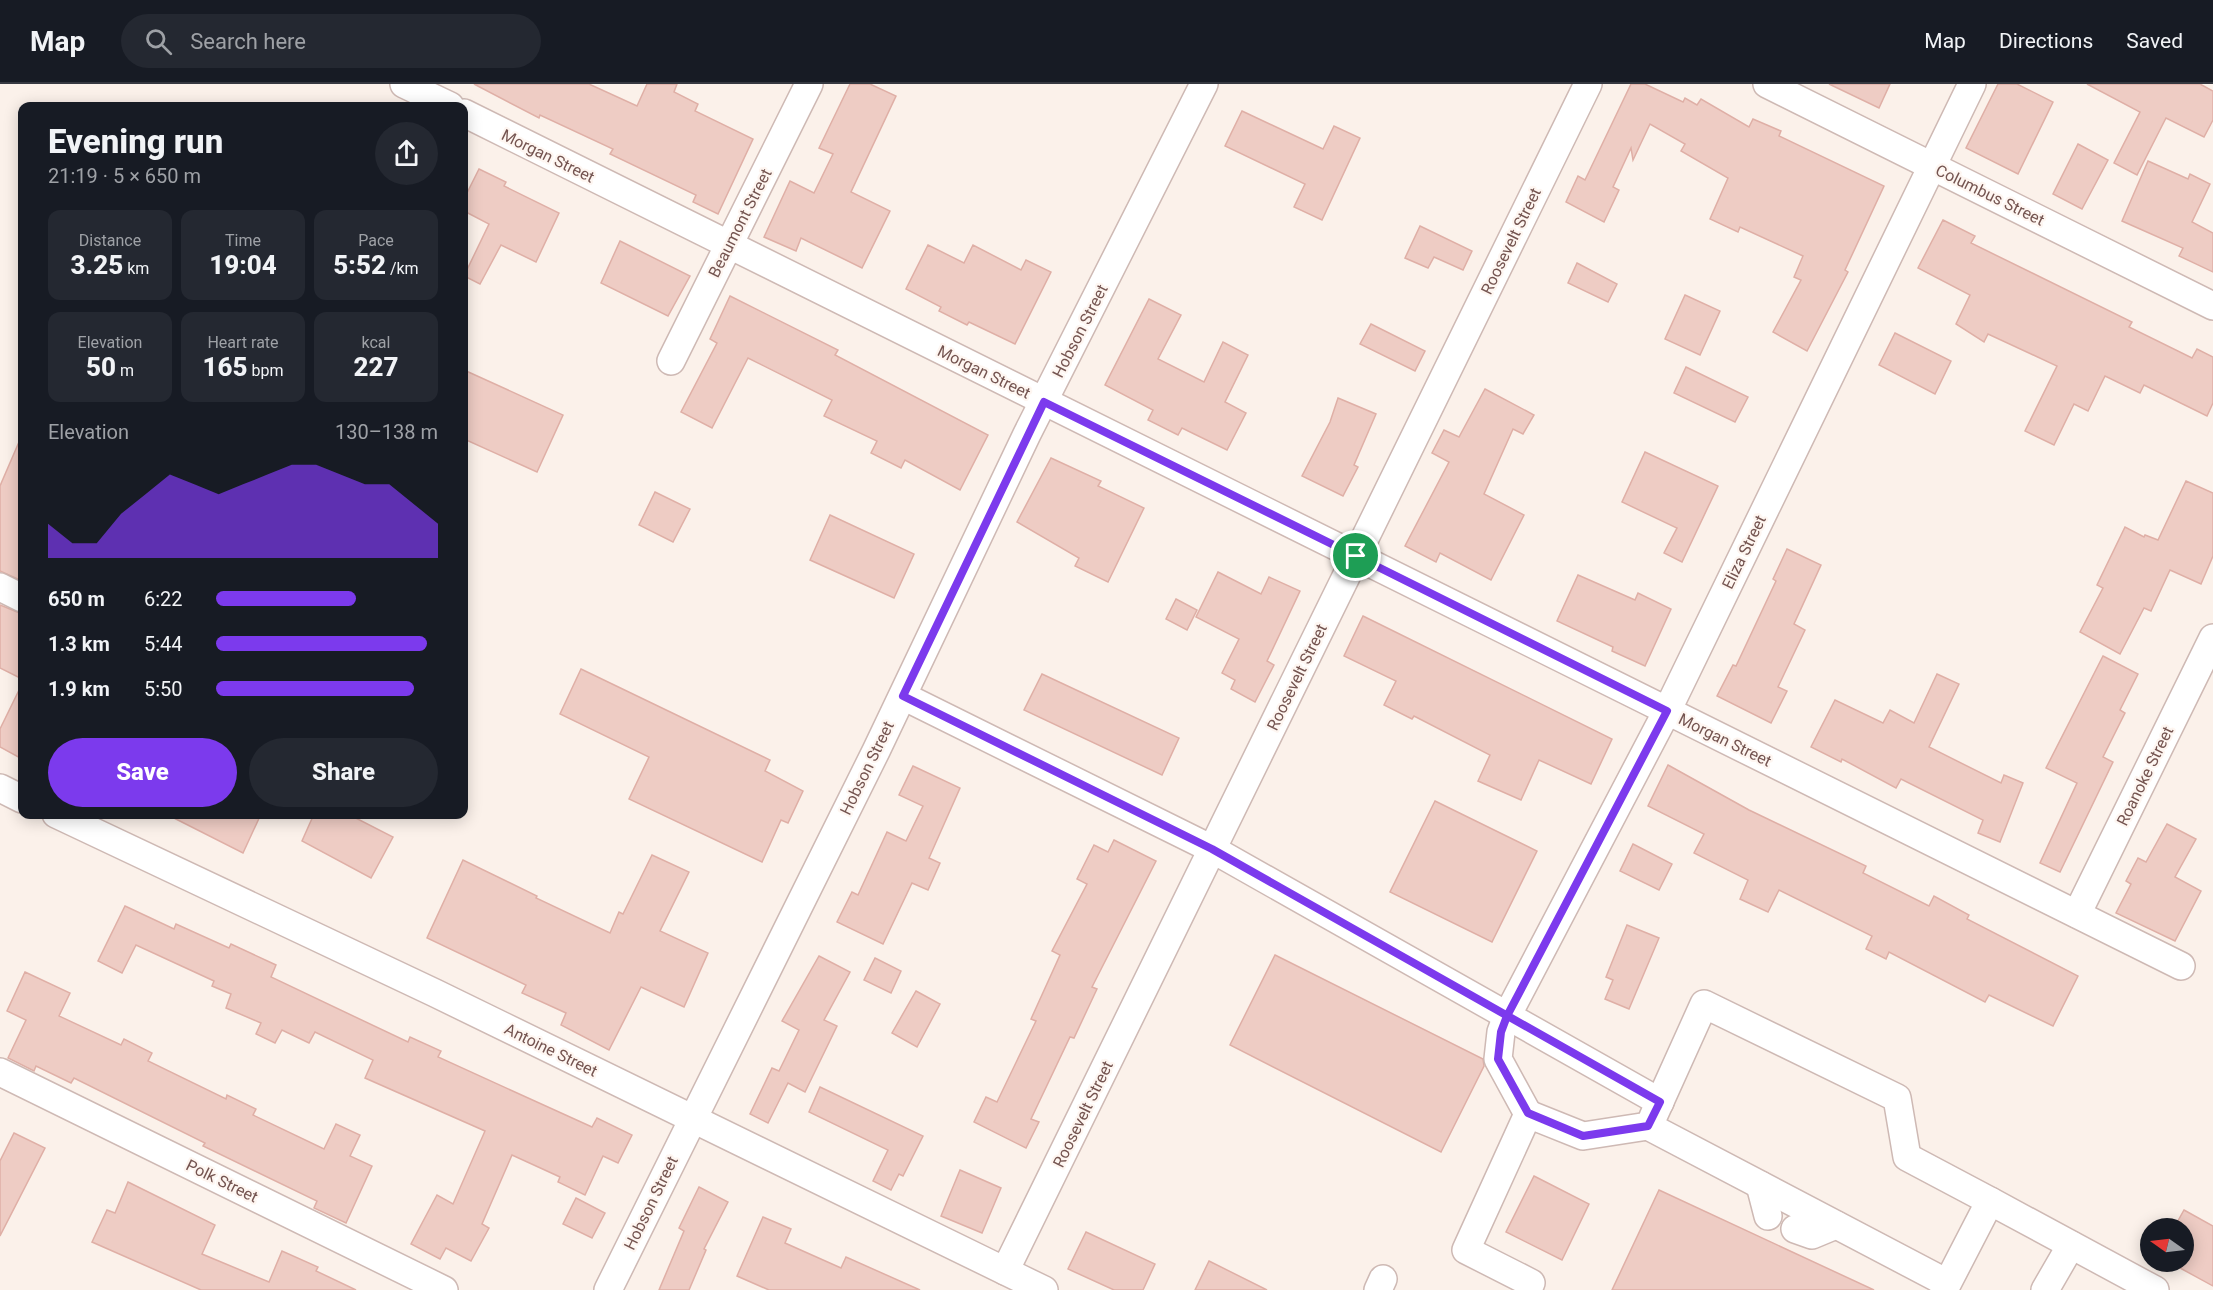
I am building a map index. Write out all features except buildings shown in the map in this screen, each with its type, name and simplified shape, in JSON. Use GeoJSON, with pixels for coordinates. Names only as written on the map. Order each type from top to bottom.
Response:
{"type":"FeatureCollection","features":[{"type":"Feature","properties":{"kind":"street","name":"Beaumont Street"},"geometry":{"type":"LineString","coordinates":[[670,361],[809,84]]}},
{"type":"Feature","properties":{"kind":"street","name":"Hobson Street"},"geometry":{"type":"LineString","coordinates":[[608,1290],[903,696],[1044,402],[1204,84]]}},
{"type":"Feature","properties":{"kind":"street","name":"Roosevelt Street"},"geometry":{"type":"LineString","coordinates":[[1005,1271],[1588,84]]}},
{"type":"Feature","properties":{"kind":"street","name":"Columbus Street"},"geometry":{"type":"LineString","coordinates":[[1767,84],[2213,306]]}},
{"type":"Feature","properties":{"kind":"street","name":"Eliza Street"},"geometry":{"type":"LineString","coordinates":[[1528,1113],[1498,1059],[1501,1032],[1507,1016],[1667,711],[1972,84]]}},
{"type":"Feature","properties":{"kind":"street"},"geometry":{"type":"LineString","coordinates":[[408,90],[440,102]]}},
{"type":"Feature","properties":{"kind":"street","name":"Morgan Street"},"geometry":{"type":"LineString","coordinates":[[468,115],[2181,966]]}},
{"type":"Feature","properties":{"kind":"street"},"geometry":{"type":"LineString","coordinates":[[0,587],[18,596]]}},
{"type":"Feature","properties":{"kind":"street","name":"Roanoke Street"},"geometry":{"type":"LineString","coordinates":[[2078,914],[2213,638]]}},
{"type":"Feature","properties":{"kind":"street"},"geometry":{"type":"LineString","coordinates":[[903,696],[1212,849],[1660,1102]]}},
{"type":"Feature","properties":{"kind":"street"},"geometry":{"type":"LineString","coordinates":[[0,788],[18,797]]}},
{"type":"Feature","properties":{"kind":"street","name":"Antoine Street"},"geometry":{"type":"LineString","coordinates":[[66,819],[1044,1290]]}},
{"type":"Feature","properties":{"kind":"street"},"geometry":{"type":"LineString","coordinates":[[1648,1126],[1704,1004],[1897,1098],[1907,1157],[2155,1290]]}},
{"type":"Feature","properties":{"kind":"street","name":"Polk Street"},"geometry":{"type":"LineString","coordinates":[[0,1072],[444,1290]]}},
{"type":"Feature","properties":{"kind":"street"},"geometry":{"type":"LineString","coordinates":[[1532,1283],[1466,1250],[1528,1113],[1583,1136],[1648,1126],[1836,1225],[1946,1287],[1990,1201]]}},
{"type":"Feature","properties":{"kind":"street"},"geometry":{"type":"LineString","coordinates":[[1760,1185],[1768,1216]]}},
{"type":"Feature","properties":{"kind":"street"},"geometry":{"type":"LineString","coordinates":[[1795,1229],[1812,1235],[1836,1225]]}},
{"type":"Feature","properties":{"kind":"street"},"geometry":{"type":"LineString","coordinates":[[2045,1290],[2071,1245]]}},
{"type":"Feature","properties":{"kind":"route"},"geometry":{"type":"LineString","coordinates":[[1356,556],[1044,402],[903,696],[1212,849],[1507,1016],[1660,1102],[1648,1126],[1583,1136],[1528,1113],[1498,1059],[1501,1032],[1507,1016],[1667,711],[1356,556]]}}]}
